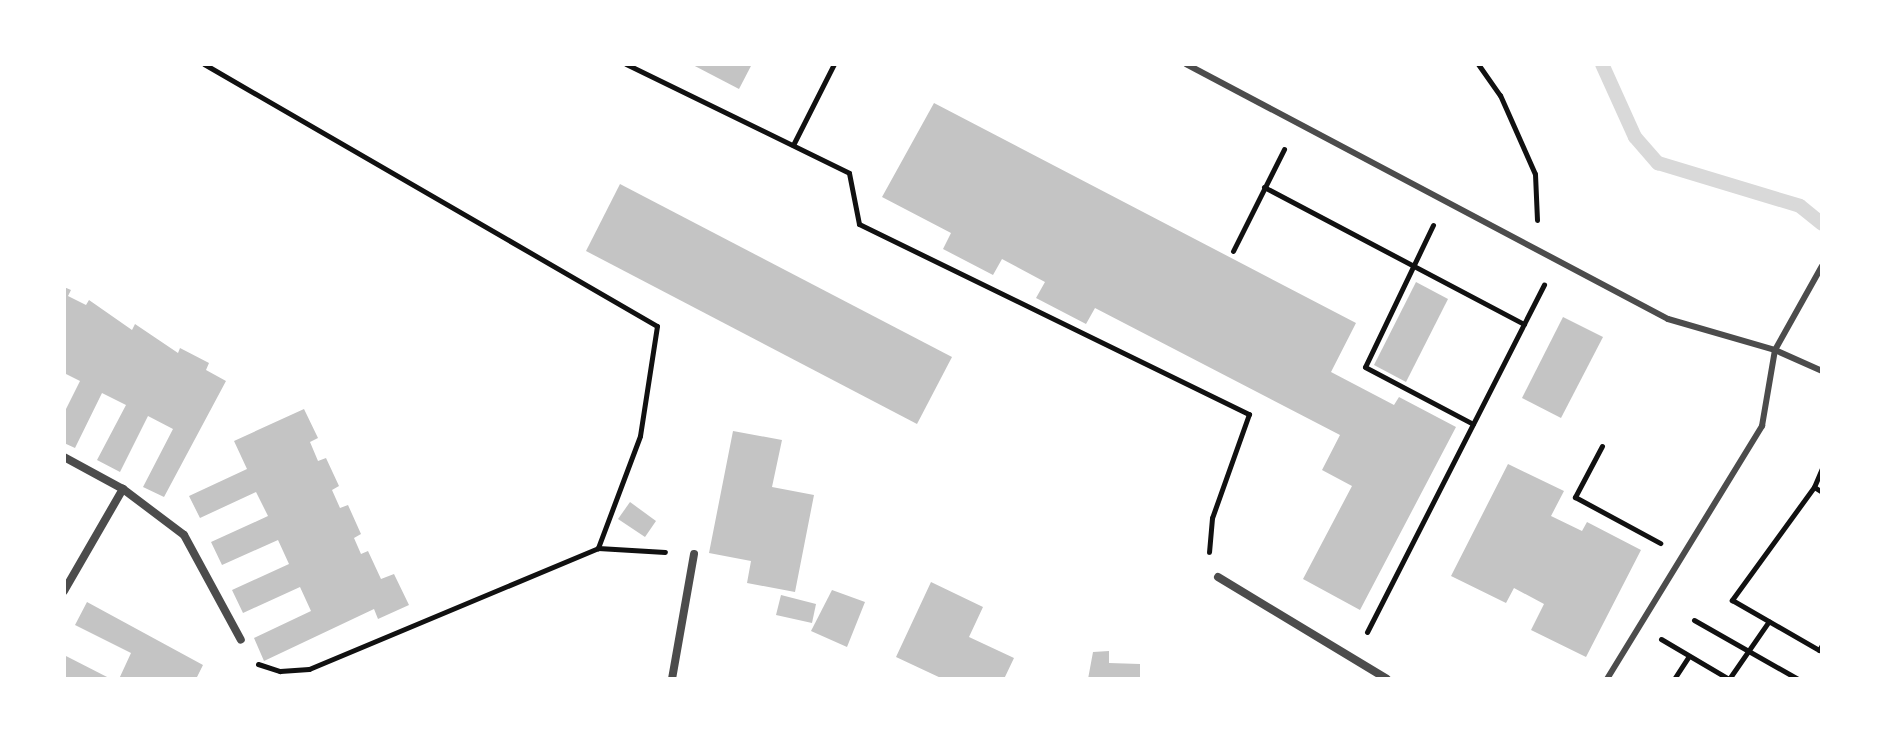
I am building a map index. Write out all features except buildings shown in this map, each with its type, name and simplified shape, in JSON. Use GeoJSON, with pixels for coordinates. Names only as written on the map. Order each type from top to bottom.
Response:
{"type":"FeatureCollection","features":[{"type":"Feature","properties":{"kind":"street"},"geometry":{"type":"LineString","coordinates":[[64,457],[123,489],[184,535],[241,640]]}},
{"type":"Feature","properties":{"kind":"street"},"geometry":{"type":"LineString","coordinates":[[64,591],[123,489]]}},
{"type":"Feature","properties":{"kind":"street"},"geometry":{"type":"LineString","coordinates":[[672,679],[694,554]]}},
{"type":"Feature","properties":{"kind":"street"},"geometry":{"type":"LineString","coordinates":[[1218,577],[1387,679]]}},
{"type":"Feature","properties":{"kind":"lane"},"geometry":{"type":"LineString","coordinates":[[1186,64],[1668,319],[1775,350],[1822,371]]}},
{"type":"Feature","properties":{"kind":"lane"},"geometry":{"type":"LineString","coordinates":[[1607,679],[1762,426],[1775,350],[1821,268]]}},
{"type":"Feature","properties":{"kind":"path"},"geometry":{"type":"LineString","coordinates":[[204,64],[657,326],[640,436],[598,548]]}},
{"type":"Feature","properties":{"kind":"path"},"geometry":{"type":"LineString","coordinates":[[626,64],[849,173],[859,224],[1249,414],[1212,518],[1208,560],[1218,577]]}},
{"type":"Feature","properties":{"kind":"path"},"geometry":{"type":"LineString","coordinates":[[793,145],[834,64]]}},
{"type":"Feature","properties":{"kind":"path"},"geometry":{"type":"LineString","coordinates":[[1478,64],[1500,95],[1535,174],[1539,250]]}},
{"type":"Feature","properties":{"kind":"path"},"geometry":{"type":"LineString","coordinates":[[1233,251],[1298,123]]}},
{"type":"Feature","properties":{"kind":"path"},"geometry":{"type":"LineString","coordinates":[[1264,187],[1412,268],[1524,324]]}},
{"type":"Feature","properties":{"kind":"path"},"geometry":{"type":"LineString","coordinates":[[1444,201],[1365,367],[1473,424]]}},
{"type":"Feature","properties":{"kind":"path"},"geometry":{"type":"LineString","coordinates":[[1354,658],[1557,260]]}},
{"type":"Feature","properties":{"kind":"path"},"geometry":{"type":"LineString","coordinates":[[1602,446],[1575,497],[1681,554]]}},
{"type":"Feature","properties":{"kind":"path"},"geometry":{"type":"LineString","coordinates":[[1822,468],[1814,487],[1732,600],[1819,650],[1822,645]]}},
{"type":"Feature","properties":{"kind":"path"},"geometry":{"type":"LineString","coordinates":[[1814,487],[1822,492]]}},
{"type":"Feature","properties":{"kind":"path"},"geometry":{"type":"LineString","coordinates":[[241,640],[260,667],[309,669],[598,548],[694,554]]}},
{"type":"Feature","properties":{"kind":"path"},"geometry":{"type":"LineString","coordinates":[[1694,620],[1798,679]]}},
{"type":"Feature","properties":{"kind":"path"},"geometry":{"type":"LineString","coordinates":[[1663,641],[1729,679],[1769,621]]}},
{"type":"Feature","properties":{"kind":"path"},"geometry":{"type":"LineString","coordinates":[[1674,679],[1689,656]]}},
{"type":"Feature","properties":{"kind":"waterway"},"geometry":{"type":"LineString","coordinates":[[1602,64],[1635,137],[1658,163],[1800,206],[1822,224]]}}]}
